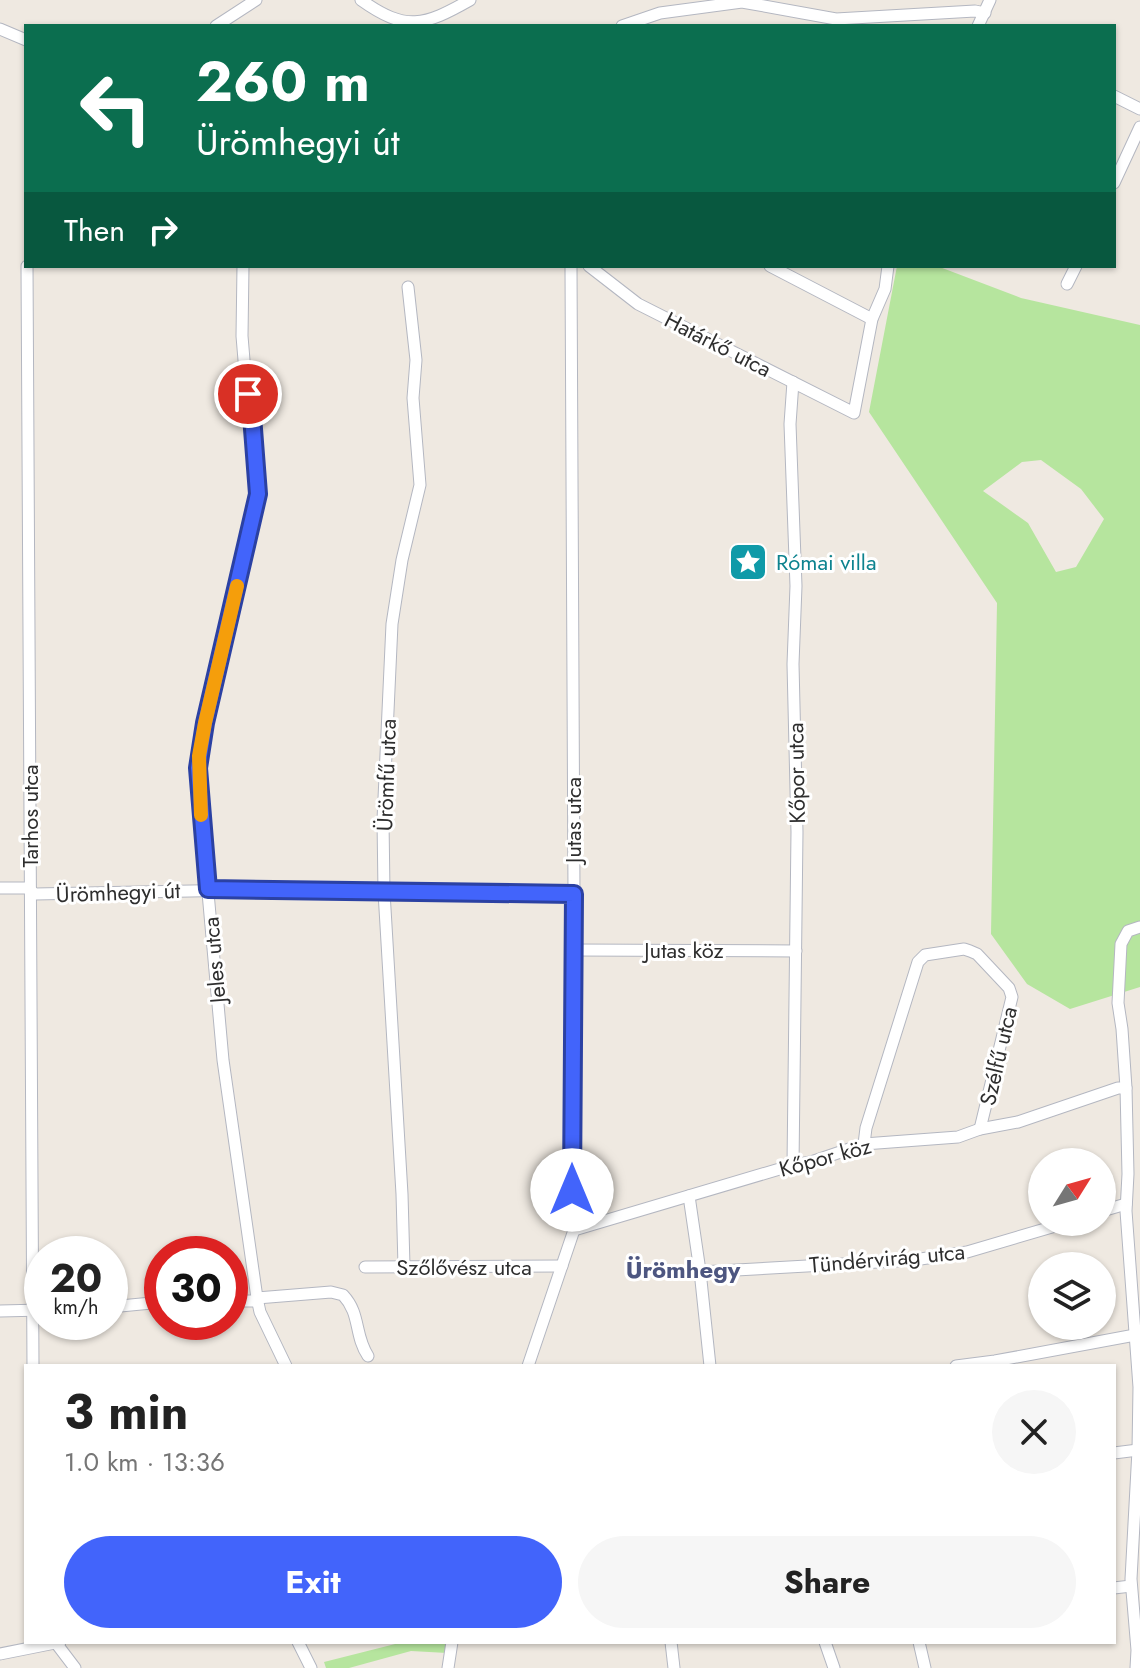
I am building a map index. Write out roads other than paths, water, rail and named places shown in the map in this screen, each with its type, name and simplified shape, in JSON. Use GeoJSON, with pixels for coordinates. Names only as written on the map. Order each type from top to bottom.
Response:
{"type":"FeatureCollection","features":[{"type":"Feature","properties":{"kind":"street"},"geometry":{"type":"LineString","coordinates":[[219,24],[256,0]]}},
{"type":"Feature","properties":{"kind":"street"},"geometry":{"type":"LineString","coordinates":[[361,0],[389,18],[409,23],[428,20],[470,0]]}},
{"type":"Feature","properties":{"kind":"street"},"geometry":{"type":"LineString","coordinates":[[979,24],[990,0]]}},
{"type":"Feature","properties":{"kind":"street"},"geometry":{"type":"LineString","coordinates":[[628,24],[660,13],[742,2],[836,19],[975,11],[985,13]]}},
{"type":"Feature","properties":{"kind":"street"},"geometry":{"type":"LineString","coordinates":[[737,15],[742,2]]}},
{"type":"Feature","properties":{"kind":"street"},"geometry":{"type":"LineString","coordinates":[[0,29],[24,39]]}},
{"type":"Feature","properties":{"kind":"street"},"geometry":{"type":"LineString","coordinates":[[1116,97],[1140,109]]}},
{"type":"Feature","properties":{"kind":"street"},"geometry":{"type":"LineString","coordinates":[[1116,179],[1140,127]]}},
{"type":"Feature","properties":{"kind":"street","name":"Tarhos utca"},"geometry":{"type":"LineString","coordinates":[[27,268],[30,861],[36,1236]]}},
{"type":"Feature","properties":{"kind":"street","name":"Jeles utca"},"geometry":{"type":"LineString","coordinates":[[243,268],[242,336],[258,494],[205,723],[199,756],[199,792],[223,1060],[258,1299],[260,1312],[285,1364]]}},
{"type":"Feature","properties":{"kind":"street","name":"Jutas utca"},"geometry":{"type":"LineString","coordinates":[[529,1364],[574,1230],[571,268]]}},
{"type":"Feature","properties":{"kind":"street","name":"Határkő utca"},"geometry":{"type":"LineString","coordinates":[[592,268],[638,304],[854,413],[872,319]]}},
{"type":"Feature","properties":{"kind":"street"},"geometry":{"type":"LineString","coordinates":[[774,268],[872,319],[885,289],[888,268]]}},
{"type":"Feature","properties":{"kind":"street"},"geometry":{"type":"LineString","coordinates":[[1067,284],[1075,268]]}},
{"type":"Feature","properties":{"kind":"street","name":"Ürömfű utca"},"geometry":{"type":"LineString","coordinates":[[404,1266],[384,892],[384,770],[392,624],[402,560],[420,485],[413,398],[416,360],[408,287]]}},
{"type":"Feature","properties":{"kind":"street","name":"Kőpor utca"},"geometry":{"type":"LineString","coordinates":[[793,382],[790,424],[796,586],[793,664],[796,769],[793,1165]]}},
{"type":"Feature","properties":{"kind":"street","name":"Ürömhegyi út"},"geometry":{"type":"LineString","coordinates":[[0,888],[27,888],[35,894],[208,889],[574,894]]}},
{"type":"Feature","properties":{"kind":"street"},"geometry":{"type":"LineString","coordinates":[[1136,1668],[1134,1580],[1139,1387],[1126,1204],[1126,1088],[1118,1003],[1121,944],[1128,931],[1140,927]]}},
{"type":"Feature","properties":{"kind":"street","name":"Szélfű utca"},"geometry":{"type":"LineString","coordinates":[[864,1144],[866,1128],[918,962],[925,955],[964,949],[977,954],[1009,988],[1012,997],[980,1129]]}},
{"type":"Feature","properties":{"kind":"street","name":"Jutas köz"},"geometry":{"type":"LineString","coordinates":[[573,950],[796,951]]}},
{"type":"Feature","properties":{"kind":"street","name":"Kőpor köz"},"geometry":{"type":"LineString","coordinates":[[574,1230],[864,1144],[958,1137],[1126,1088]]}},
{"type":"Feature","properties":{"kind":"street"},"geometry":{"type":"LineString","coordinates":[[689,1196],[710,1364]]}},
{"type":"Feature","properties":{"kind":"street"},"geometry":{"type":"LineString","coordinates":[[1116,1207],[1126,1204]]}},
{"type":"Feature","properties":{"kind":"street","name":"Tündérvirág utca"},"geometry":{"type":"LineString","coordinates":[[700,1272],[914,1260],[967,1252],[1028,1234]]}},
{"type":"Feature","properties":{"kind":"street","name":"Szőlővész utca"},"geometry":{"type":"LineString","coordinates":[[365,1267],[562,1266]]}},
{"type":"Feature","properties":{"kind":"street"},"geometry":{"type":"LineString","coordinates":[[248,1300],[331,1292],[343,1295],[354,1309],[360,1340],[368,1356]]}},
{"type":"Feature","properties":{"kind":"street"},"geometry":{"type":"LineString","coordinates":[[0,1311],[24,1310]]}},
{"type":"Feature","properties":{"kind":"street"},"geometry":{"type":"LineString","coordinates":[[972,1364],[1135,1335]]}},
{"type":"Feature","properties":{"kind":"street","name":"Tarhos utca"},"geometry":{"type":"LineString","coordinates":[[33,1364],[35,1340]]}},
{"type":"Feature","properties":{"kind":"street"},"geometry":{"type":"LineString","coordinates":[[1116,1453],[1138,1450]]}},
{"type":"Feature","properties":{"kind":"street"},"geometry":{"type":"LineString","coordinates":[[59,1644],[75,1668]]}},
{"type":"Feature","properties":{"kind":"street"},"geometry":{"type":"LineString","coordinates":[[299,1644],[311,1668]]}},
{"type":"Feature","properties":{"kind":"street"},"geometry":{"type":"LineString","coordinates":[[448,1668],[452,1644]]}},
{"type":"Feature","properties":{"kind":"street"},"geometry":{"type":"LineString","coordinates":[[671,1644],[674,1668]]}},
{"type":"Feature","properties":{"kind":"street"},"geometry":{"type":"LineString","coordinates":[[826,1644],[834,1668]]}},
{"type":"Feature","properties":{"kind":"street"},"geometry":{"type":"LineString","coordinates":[[919,1644],[924,1668]]}},
{"type":"Feature","properties":{"kind":"street"},"geometry":{"type":"LineString","coordinates":[[0,1654],[36,1645]]}},
{"type":"Feature","properties":{"kind":"place","name":"Római villa"},"geometry":{"type":"Point","coordinates":[748,562]}},
{"type":"Feature","properties":{"kind":"district","name":"Ürömhegy"},"geometry":{"type":"Point","coordinates":[683,1269]}}]}
